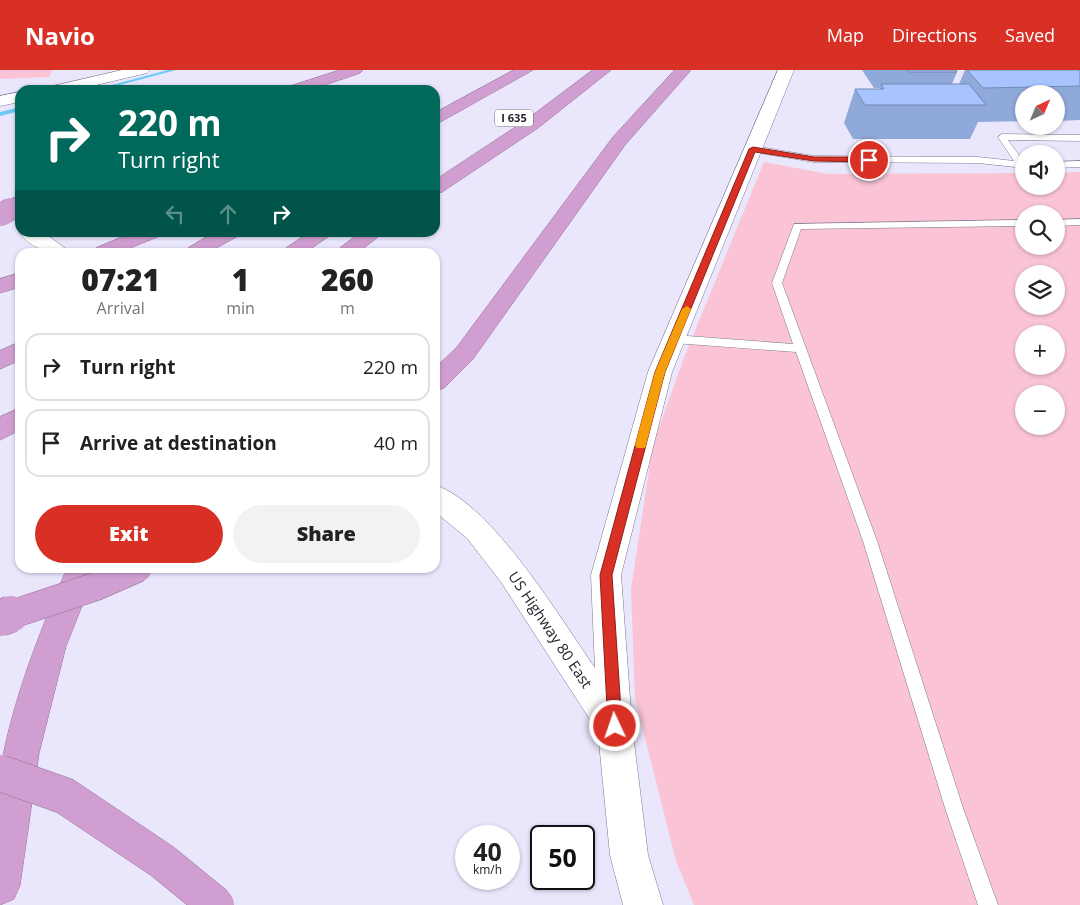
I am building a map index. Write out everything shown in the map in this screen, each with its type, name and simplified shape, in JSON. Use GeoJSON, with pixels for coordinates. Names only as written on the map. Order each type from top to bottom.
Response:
{"type":"FeatureCollection","features":[{"type":"Feature","properties":{"kind":"highway"},"geometry":{"type":"LineString","coordinates":[[309,85],[355,70]]}},
{"type":"Feature","properties":{"kind":"highway"},"geometry":{"type":"LineString","coordinates":[[440,117],[525,70]]}},
{"type":"Feature","properties":{"kind":"highway","name":"I 635"},"geometry":{"type":"LineString","coordinates":[[492,131],[592,70]]}},
{"type":"Feature","properties":{"kind":"highway"},"geometry":{"type":"LineString","coordinates":[[440,185],[532,124],[603,70]]}},
{"type":"Feature","properties":{"kind":"highway"},"geometry":{"type":"LineString","coordinates":[[440,377],[465,353],[619,141],[682,70]]}},
{"type":"Feature","properties":{"kind":"highway"},"geometry":{"type":"LineString","coordinates":[[440,106],[506,81]]}},
{"type":"Feature","properties":{"kind":"highway"},"geometry":{"type":"LineString","coordinates":[[0,215],[15,207]]}},
{"type":"Feature","properties":{"kind":"highway"},"geometry":{"type":"LineString","coordinates":[[113,248],[140,237]]}},
{"type":"Feature","properties":{"kind":"highway"},"geometry":{"type":"LineString","coordinates":[[202,248],[222,237]]}},
{"type":"Feature","properties":{"kind":"highway"},"geometry":{"type":"LineString","coordinates":[[300,248],[318,237]]}},
{"type":"Feature","properties":{"kind":"highway"},"geometry":{"type":"LineString","coordinates":[[352,248],[367,237]]}},
{"type":"Feature","properties":{"kind":"highway"},"geometry":{"type":"LineString","coordinates":[[0,286],[15,282]]}},
{"type":"Feature","properties":{"kind":"highway"},"geometry":{"type":"LineString","coordinates":[[0,361],[15,353]]}},
{"type":"Feature","properties":{"kind":"highway"},"geometry":{"type":"LineString","coordinates":[[0,430],[15,420]]}},
{"type":"Feature","properties":{"kind":"highway"},"geometry":{"type":"LineString","coordinates":[[0,885],[21,754],[50,646],[80,573]]}},
{"type":"Feature","properties":{"kind":"highway"},"geometry":{"type":"LineString","coordinates":[[0,618],[97,586],[127,573]]}},
{"type":"Feature","properties":{"kind":"highway"},"geometry":{"type":"LineString","coordinates":[[0,773],[65,796],[162,861],[216,905]]}},
{"type":"Feature","properties":{"kind":"main road"},"geometry":{"type":"LineString","coordinates":[[77,85],[142,70]]}},
{"type":"Feature","properties":{"kind":"main road"},"geometry":{"type":"LineString","coordinates":[[615,726],[606,575],[660,372],[786,70]]}},
{"type":"Feature","properties":{"kind":"main road"},"geometry":{"type":"LineString","coordinates":[[0,101],[15,98]]}},
{"type":"Feature","properties":{"kind":"main road"},"geometry":{"type":"LineString","coordinates":[[0,215],[15,224]]}},
{"type":"Feature","properties":{"kind":"main road"},"geometry":{"type":"LineString","coordinates":[[36,237],[54,248]]}},
{"type":"Feature","properties":{"kind":"main road","name":"US Highway 80 East"},"geometry":{"type":"LineString","coordinates":[[440,499],[477,530],[512,573],[615,726],[629,855],[643,905]]}},
{"type":"Feature","properties":{"kind":"lane"},"geometry":{"type":"LineString","coordinates":[[1015,155],[1002,137],[1080,138]]}},
{"type":"Feature","properties":{"kind":"lane"},"geometry":{"type":"LineString","coordinates":[[753,149],[814,159],[978,160],[1015,164]]}},
{"type":"Feature","properties":{"kind":"lane"},"geometry":{"type":"LineString","coordinates":[[1065,165],[1080,164]]}},
{"type":"Feature","properties":{"kind":"lane"},"geometry":{"type":"LineString","coordinates":[[1065,223],[1080,222]]}},
{"type":"Feature","properties":{"kind":"lane"},"geometry":{"type":"LineString","coordinates":[[988,905],[955,812],[870,541],[777,283],[798,226],[1015,223]]}},
{"type":"Feature","properties":{"kind":"lane"},"geometry":{"type":"LineString","coordinates":[[674,340],[801,348]]}},
{"type":"Feature","properties":{"kind":"shaded area"},"geometry":{"type":"Polygon","coordinates":[[[0,70],[53,70],[49,77],[0,79],[0,70]]]}},
{"type":"Feature","properties":{"kind":"shaded area"},"geometry":{"type":"Polygon","coordinates":[[[764,162],[828,174],[1015,173],[1015,195],[1065,195],[1065,173],[1080,172],[1080,905],[694,905],[676,861],[635,699],[631,589],[653,444],[685,355],[764,162]]]}},
{"type":"Feature","properties":{"kind":"building"},"geometry":{"type":"Polygon","coordinates":[[[908,70],[956,70],[957,72],[909,72],[908,70]]]}},
{"type":"Feature","properties":{"kind":"building"},"geometry":{"type":"Polygon","coordinates":[[[967,70],[1080,70],[1080,86],[1015,85],[1015,87],[983,88],[967,70]]]}},
{"type":"Feature","properties":{"kind":"building"},"geometry":{"type":"Polygon","coordinates":[[[881,84],[969,84],[986,105],[865,105],[855,89],[884,89],[881,84]]]}},
{"type":"Feature","properties":{"kind":"waterway"},"geometry":{"type":"LineString","coordinates":[[115,85],[174,70]]}},
{"type":"Feature","properties":{"kind":"waterway"},"geometry":{"type":"LineString","coordinates":[[0,114],[15,110]]}},
{"type":"Feature","properties":{"kind":"slow traffic"},"geometry":{"type":"LineString","coordinates":[[641,445],[660,372],[687,309]]}},
{"type":"Feature","properties":{"kind":"route"},"geometry":{"type":"LineString","coordinates":[[615,726],[606,575],[660,372],[753,149],[814,159],[869,160]]}}]}
